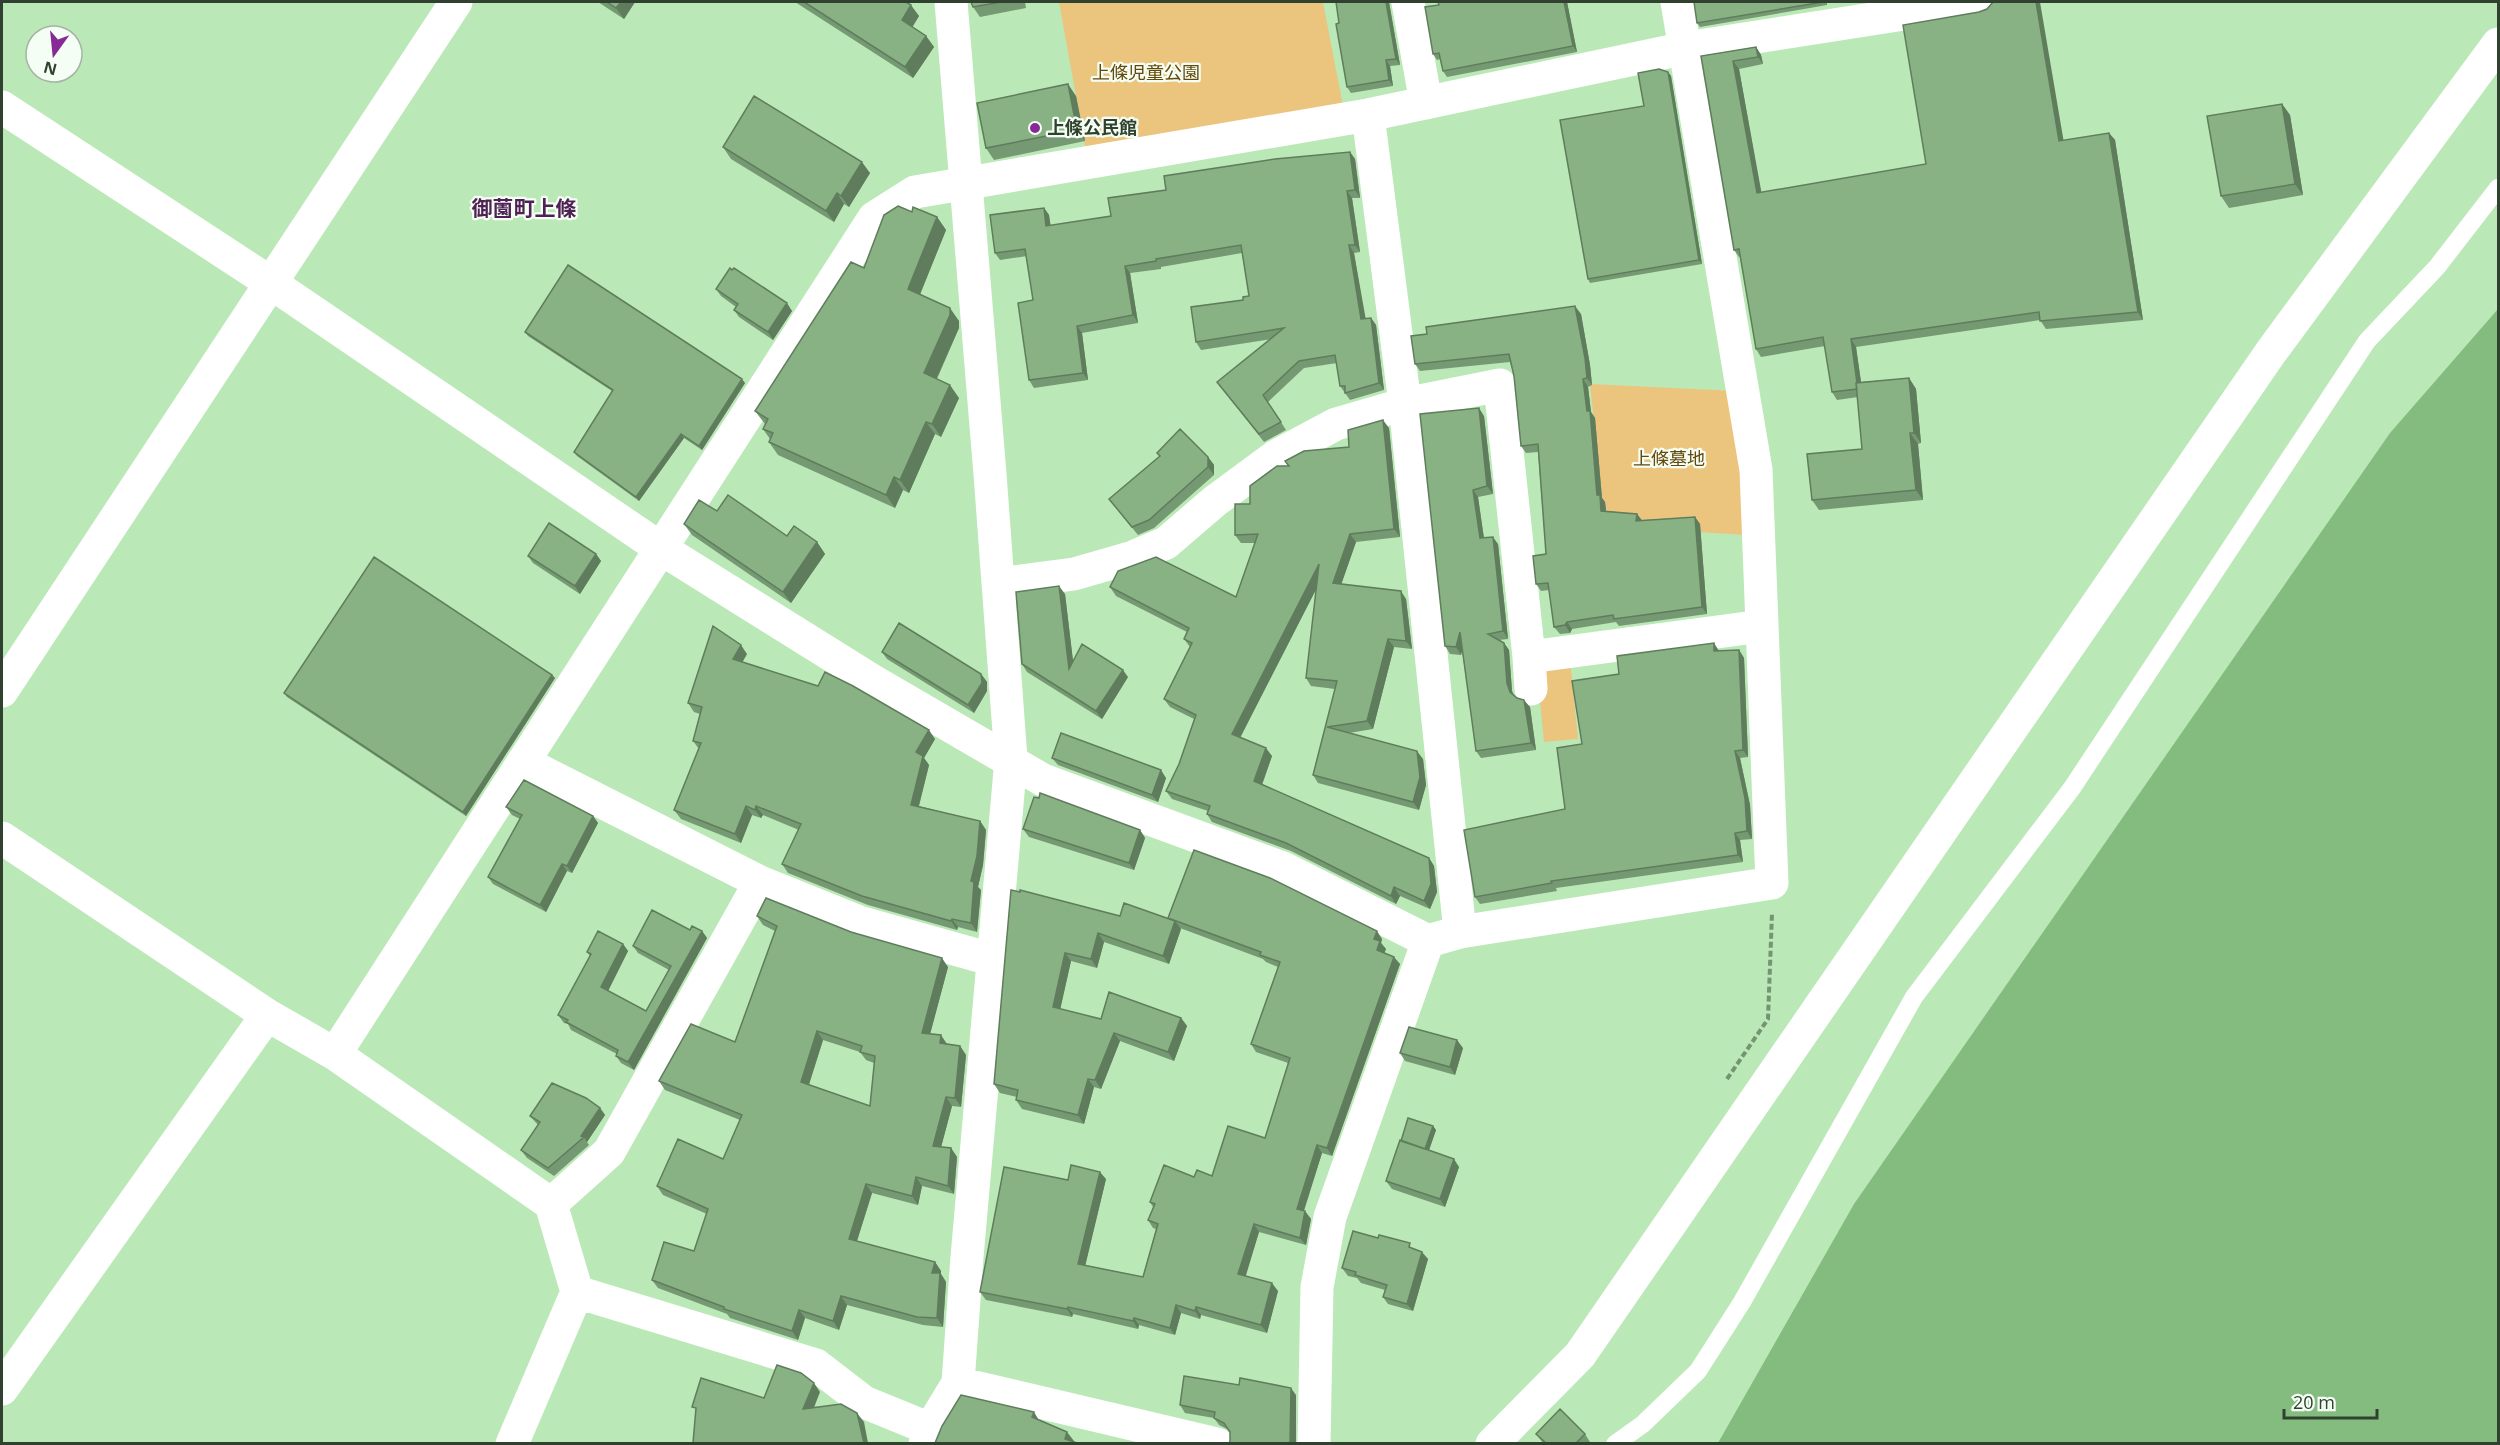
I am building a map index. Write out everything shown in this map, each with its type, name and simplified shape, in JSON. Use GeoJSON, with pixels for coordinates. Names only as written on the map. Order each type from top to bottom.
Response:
{"type":"FeatureCollection","features":[{"type":"Feature","properties":{"kind":"street"},"geometry":{"type":"LineString","coordinates":[[2,691],[456,2]]}},
{"type":"Feature","properties":{"kind":"street"},"geometry":{"type":"LineString","coordinates":[[577,1292],[816,1365],[864,1402],[927,1436],[958,1383],[1011,759],[951,2]]}},
{"type":"Feature","properties":{"kind":"street"},"geometry":{"type":"LineString","coordinates":[[1408,2],[1426,103]]}},
{"type":"Feature","properties":{"kind":"street"},"geometry":{"type":"LineString","coordinates":[[2,107],[271,283],[660,548],[873,681],[1011,759],[1043,780],[1283,868],[1428,940],[1460,932],[1773,883],[1756,470],[1677,2]]}},
{"type":"Feature","properties":{"kind":"street"},"geometry":{"type":"LineString","coordinates":[[335,1054],[874,218],[915,192],[1368,115],[1686,48],[1981,2]]}},
{"type":"Feature","properties":{"kind":"street"},"geometry":{"type":"LineString","coordinates":[[1492,1443],[1580,1355],[2271,352],[2499,44]]}},
{"type":"Feature","properties":{"kind":"street"},"geometry":{"type":"LineString","coordinates":[[1368,115],[1405,404],[1460,932]]}},
{"type":"Feature","properties":{"kind":"street"},"geometry":{"type":"LineString","coordinates":[[998,584],[1074,574],[1133,557],[1166,543],[1215,501],[1276,456],[1336,424],[1405,404],[1500,385],[1531,689]]}},
{"type":"Feature","properties":{"kind":"street"},"geometry":{"type":"LineString","coordinates":[[1529,657],[1762,626]]}},
{"type":"Feature","properties":{"kind":"street"},"geometry":{"type":"LineString","coordinates":[[522,762],[760,882],[862,923],[994,960]]}},
{"type":"Feature","properties":{"kind":"street"},"geometry":{"type":"LineString","coordinates":[[2,838],[267,1015],[335,1054],[551,1204],[577,1292],[512,1443]]}},
{"type":"Feature","properties":{"kind":"street"},"geometry":{"type":"LineString","coordinates":[[551,1204],[609,1152],[760,882]]}},
{"type":"Feature","properties":{"kind":"street"},"geometry":{"type":"LineString","coordinates":[[1314,1443],[1317,1287],[1330,1217],[1428,940]]}},
{"type":"Feature","properties":{"kind":"street"},"geometry":{"type":"LineString","coordinates":[[2,1389],[267,1015]]}},
{"type":"Feature","properties":{"kind":"street"},"geometry":{"type":"LineString","coordinates":[[958,1383],[1217,1443]]}},
{"type":"Feature","properties":{"kind":"lane"},"geometry":{"type":"LineString","coordinates":[[1615,1443],[1643,1424],[1698,1371],[1742,1302],[1914,997],[2072,788],[2367,341],[2437,267],[2499,188]]}},
{"type":"Feature","properties":{"kind":"path"},"geometry":{"type":"LineString","coordinates":[[1721,1089],[1768,1019],[1773,883]]}},
{"type":"Feature","properties":{"kind":"green space","name":"上條児童公園"},"geometry":{"type":"Polygon","coordinates":[[[1059,2],[1323,2],[1344,111],[1087,157],[1059,2]]]}},
{"type":"Feature","properties":{"kind":"green space","name":"上條墓地"},"geometry":{"type":"Polygon","coordinates":[[[1590,384],[1736,391],[1745,535],[1605,526],[1590,384]]]}},
{"type":"Feature","properties":{"kind":"green space"},"geometry":{"type":"Polygon","coordinates":[[[1570,659],[1578,739],[1544,742],[1536,662],[1570,659]]]}},
{"type":"Feature","properties":{"kind":"shaded area"},"geometry":{"type":"Polygon","coordinates":[[[2498,309],[2498,1443],[1718,1443],[1854,1204],[2390,433],[2498,309]]]}},
{"type":"Feature","properties":{"kind":"building"},"geometry":{"type":"Polygon","coordinates":[[[607,2],[621,2],[616,8],[607,2]]]}},
{"type":"Feature","properties":{"kind":"building"},"geometry":{"type":"Polygon","coordinates":[[[804,2],[906,2],[911,5],[902,20],[926,36],[905,67],[804,2]]]}},
{"type":"Feature","properties":{"kind":"building"},"geometry":{"type":"Polygon","coordinates":[[[971,2],[1001,2],[973,7],[971,2]]]}},
{"type":"Feature","properties":{"kind":"building"},"geometry":{"type":"Polygon","coordinates":[[[1336,2],[1386,2],[1396,59],[1386,60],[1389,80],[1347,87],[1336,24],[1339,23],[1336,2]]]}},
{"type":"Feature","properties":{"kind":"building"},"geometry":{"type":"Polygon","coordinates":[[[1438,2],[1564,2],[1573,46],[1443,71],[1439,53],[1433,54],[1425,7],[1439,5],[1438,2]]]}},
{"type":"Feature","properties":{"kind":"building"},"geometry":{"type":"Polygon","coordinates":[[[1694,2],[1823,2],[1697,23],[1694,2]]]}},
{"type":"Feature","properties":{"kind":"building"},"geometry":{"type":"Polygon","coordinates":[[[1993,2],[2036,2],[2059,141],[2109,133],[2138,312],[2040,321],[2039,312],[1851,339],[1857,389],[1832,392],[1823,337],[1756,349],[1739,249],[1734,250],[1701,56],[1756,47],[1758,57],[1733,61],[1757,193],[1926,164],[1903,25],[1979,12],[1987,9],[1993,2]]]}},
{"type":"Feature","properties":{"kind":"building"},"geometry":{"type":"Polygon","coordinates":[[[1659,69],[1668,72],[1699,260],[1588,279],[1560,120],[1644,106],[1638,73],[1659,69]]]}},
{"type":"Feature","properties":{"kind":"building","name":"上條公民館"},"geometry":{"type":"Polygon","coordinates":[[[1068,84],[1077,130],[986,148],[977,103],[1068,84]]]}},
{"type":"Feature","properties":{"kind":"building"},"geometry":{"type":"Polygon","coordinates":[[[754,96],[862,162],[841,196],[837,193],[826,211],[723,147],[754,96]]]}},
{"type":"Feature","properties":{"kind":"building"},"geometry":{"type":"Polygon","coordinates":[[[2282,104],[2295,184],[2221,196],[2207,116],[2282,104]]]}},
{"type":"Feature","properties":{"kind":"building"},"geometry":{"type":"Polygon","coordinates":[[[1350,152],[1355,190],[1347,191],[1355,245],[1349,245],[1361,319],[1371,318],[1379,383],[1345,393],[1345,386],[1340,386],[1335,355],[1299,361],[1263,395],[1281,422],[1259,434],[1217,382],[1284,328],[1196,342],[1191,307],[1243,300],[1243,297],[1249,296],[1241,245],[1125,266],[1133,315],[1077,326],[1083,373],[1029,380],[1018,303],[1033,300],[1025,249],[995,253],[990,215],[1044,208],[1046,226],[1111,216],[1108,198],[1166,190],[1164,176],[1275,159],[1350,152]]]}},
{"type":"Feature","properties":{"kind":"building"},"geometry":{"type":"Polygon","coordinates":[[[898,206],[912,212],[913,207],[937,217],[908,289],[950,308],[950,315],[924,373],[950,385],[932,424],[926,422],[900,480],[894,477],[886,495],[769,442],[773,433],[763,429],[768,419],[755,411],[851,262],[864,268],[884,215],[898,206]]]}},
{"type":"Feature","properties":{"kind":"building"},"geometry":{"type":"Polygon","coordinates":[[[568,265],[742,379],[699,446],[681,434],[636,497],[574,452],[613,390],[525,332],[568,265]]]}},
{"type":"Feature","properties":{"kind":"building"},"geometry":{"type":"Polygon","coordinates":[[[730,268],[732,270],[734,268],[787,303],[768,332],[734,310],[738,304],[716,289],[730,268]]]}},
{"type":"Feature","properties":{"kind":"building"},"geometry":{"type":"Polygon","coordinates":[[[1575,306],[1585,358],[1587,378],[1583,379],[1587,411],[1590,411],[1597,495],[1600,495],[1601,511],[1637,514],[1636,521],[1695,517],[1702,607],[1614,619],[1613,615],[1567,622],[1565,625],[1554,627],[1548,583],[1536,584],[1533,556],[1546,554],[1538,444],[1521,446],[1514,376],[1509,354],[1415,364],[1411,336],[1427,334],[1426,327],[1575,306]]]}},
{"type":"Feature","properties":{"kind":"building"},"geometry":{"type":"Polygon","coordinates":[[[1909,378],[1914,433],[1910,433],[1916,490],[1812,500],[1807,454],[1862,449],[1856,383],[1909,378]]]}},
{"type":"Feature","properties":{"kind":"building"},"geometry":{"type":"Polygon","coordinates":[[[1479,408],[1487,486],[1473,490],[1480,538],[1493,537],[1503,631],[1488,634],[1504,643],[1507,683],[1510,692],[1524,700],[1531,743],[1476,751],[1460,632],[1456,647],[1445,646],[1420,414],[1479,408]]]}},
{"type":"Feature","properties":{"kind":"building"},"geometry":{"type":"Polygon","coordinates":[[[1383,420],[1394,529],[1350,534],[1333,583],[1401,591],[1406,641],[1388,639],[1367,721],[1327,727],[1417,751],[1420,777],[1413,802],[1313,775],[1337,681],[1306,678],[1319,564],[1232,734],[1266,748],[1254,781],[1429,858],[1431,884],[1424,901],[1394,887],[1391,896],[1286,843],[1207,814],[1210,806],[1166,791],[1179,764],[1196,715],[1164,699],[1192,643],[1184,639],[1189,628],[1110,587],[1118,571],[1156,557],[1236,597],[1258,534],[1235,535],[1235,504],[1250,504],[1250,486],[1277,466],[1289,466],[1285,461],[1304,451],[1349,447],[1348,430],[1383,420]]]}},
{"type":"Feature","properties":{"kind":"building"},"geometry":{"type":"Polygon","coordinates":[[[1180,429],[1208,457],[1208,467],[1149,520],[1132,527],[1109,499],[1160,456],[1157,453],[1180,429]]]}},
{"type":"Feature","properties":{"kind":"building"},"geometry":{"type":"Polygon","coordinates":[[[728,495],[787,536],[794,526],[817,542],[783,592],[684,524],[699,500],[717,511],[728,495]]]}},
{"type":"Feature","properties":{"kind":"building"},"geometry":{"type":"Polygon","coordinates":[[[549,523],[596,554],[575,586],[528,556],[549,523]]]}},
{"type":"Feature","properties":{"kind":"building"},"geometry":{"type":"Polygon","coordinates":[[[374,557],[552,675],[463,812],[284,693],[374,557]]]}},
{"type":"Feature","properties":{"kind":"building"},"geometry":{"type":"Polygon","coordinates":[[[1059,586],[1069,669],[1082,644],[1123,670],[1096,711],[1022,664],[1016,592],[1059,586]]]}},
{"type":"Feature","properties":{"kind":"building"},"geometry":{"type":"Polygon","coordinates":[[[899,623],[981,674],[982,683],[968,705],[882,652],[899,623]]]}},
{"type":"Feature","properties":{"kind":"building"},"geometry":{"type":"Polygon","coordinates":[[[713,626],[741,645],[733,659],[818,686],[825,672],[929,730],[916,752],[923,756],[911,805],[980,821],[977,856],[971,881],[974,882],[971,923],[952,919],[951,921],[862,896],[782,864],[801,824],[756,806],[755,810],[746,806],[735,834],[674,810],[701,743],[693,741],[702,707],[688,703],[713,626]]]}},
{"type":"Feature","properties":{"kind":"building"},"geometry":{"type":"Polygon","coordinates":[[[1714,643],[1714,651],[1739,650],[1743,750],[1735,751],[1745,798],[1747,831],[1735,833],[1738,855],[1551,881],[1552,883],[1475,897],[1464,830],[1565,809],[1557,748],[1582,744],[1572,681],[1619,674],[1617,656],[1714,643]]]}},
{"type":"Feature","properties":{"kind":"building"},"geometry":{"type":"Polygon","coordinates":[[[1061,733],[1161,770],[1152,795],[1052,758],[1061,733]]]}},
{"type":"Feature","properties":{"kind":"building"},"geometry":{"type":"Polygon","coordinates":[[[524,780],[593,816],[567,866],[562,864],[540,905],[488,877],[522,815],[506,807],[524,780]]]}},
{"type":"Feature","properties":{"kind":"building"},"geometry":{"type":"Polygon","coordinates":[[[1040,793],[1140,830],[1129,863],[1023,829],[1034,797],[1039,798],[1040,793]]]}},
{"type":"Feature","properties":{"kind":"building"},"geometry":{"type":"Polygon","coordinates":[[[1194,850],[1270,878],[1377,931],[1374,939],[1380,941],[1377,950],[1394,957],[1327,1148],[1317,1145],[1297,1209],[1305,1211],[1300,1238],[1254,1224],[1238,1274],[1272,1283],[1261,1325],[1196,1307],[1195,1311],[1176,1305],[1170,1328],[1134,1318],[1133,1321],[980,1292],[1004,1167],[1068,1180],[1071,1165],[1100,1172],[1078,1264],[1143,1277],[1158,1224],[1148,1220],[1155,1204],[1150,1202],[1164,1165],[1194,1177],[1197,1170],[1212,1176],[1228,1126],[1265,1138],[1290,1058],[1251,1044],[1280,962],[1260,955],[1261,952],[1168,918],[1194,850]]]}},
{"type":"Feature","properties":{"kind":"building"},"geometry":{"type":"Polygon","coordinates":[[[1011,890],[1020,892],[1020,890],[1120,916],[1124,903],[1175,921],[1163,956],[1098,933],[1091,959],[1065,953],[1053,1007],[1101,1019],[1109,992],[1181,1018],[1168,1052],[1114,1033],[1095,1080],[1088,1079],[1078,1115],[1016,1100],[1018,1090],[994,1084],[1011,890]]]}},
{"type":"Feature","properties":{"kind":"building"},"geometry":{"type":"Polygon","coordinates":[[[766,898],[851,932],[942,958],[922,1033],[941,1035],[940,1043],[960,1046],[955,1098],[946,1097],[933,1146],[951,1148],[948,1186],[916,1177],[912,1196],[866,1184],[849,1239],[935,1262],[932,1273],[940,1273],[937,1318],[917,1317],[841,1296],[833,1321],[799,1310],[792,1331],[724,1309],[724,1307],[652,1280],[664,1242],[694,1251],[708,1209],[657,1186],[678,1139],[723,1159],[742,1115],[659,1081],[691,1024],[735,1042],[777,926],[757,916],[766,898]],[[817,1031],[801,1082],[870,1106],[875,1056],[860,1052],[862,1046],[817,1031]]]}},
{"type":"Feature","properties":{"kind":"building"},"geometry":{"type":"Polygon","coordinates":[[[652,910],[690,930],[692,926],[702,931],[628,1062],[616,1056],[618,1050],[566,1022],[568,1020],[558,1015],[591,954],[587,952],[598,931],[623,944],[601,987],[646,1011],[671,966],[633,946],[652,910]]]}},
{"type":"Feature","properties":{"kind":"building"},"geometry":{"type":"Polygon","coordinates":[[[1409,1027],[1457,1040],[1450,1067],[1400,1053],[1409,1027]]]}},
{"type":"Feature","properties":{"kind":"building"},"geometry":{"type":"Polygon","coordinates":[[[552,1083],[586,1098],[600,1108],[581,1136],[584,1137],[548,1168],[521,1150],[540,1122],[530,1116],[552,1083]]]}},
{"type":"Feature","properties":{"kind":"building"},"geometry":{"type":"Polygon","coordinates":[[[1408,1118],[1433,1126],[1425,1149],[1401,1141],[1408,1118]]]}},
{"type":"Feature","properties":{"kind":"building"},"geometry":{"type":"Polygon","coordinates":[[[1400,1140],[1454,1159],[1440,1199],[1386,1181],[1400,1140]]]}},
{"type":"Feature","properties":{"kind":"building"},"geometry":{"type":"Polygon","coordinates":[[[1353,1231],[1410,1243],[1409,1247],[1422,1252],[1407,1304],[1383,1297],[1387,1285],[1355,1275],[1356,1272],[1342,1268],[1353,1231]]]}},
{"type":"Feature","properties":{"kind":"building"},"geometry":{"type":"Polygon","coordinates":[[[777,1365],[801,1373],[814,1383],[803,1409],[841,1404],[857,1413],[864,1443],[693,1443],[696,1408],[692,1407],[701,1378],[764,1398],[777,1365]]]}},
{"type":"Feature","properties":{"kind":"building"},"geometry":{"type":"Polygon","coordinates":[[[1184,1376],[1239,1385],[1240,1378],[1291,1388],[1290,1443],[1229,1443],[1230,1432],[1224,1423],[1214,1418],[1215,1412],[1180,1405],[1184,1376]]]}},
{"type":"Feature","properties":{"kind":"building"},"geometry":{"type":"Polygon","coordinates":[[[961,1395],[1034,1412],[1032,1417],[1067,1432],[1065,1439],[1077,1443],[935,1443],[942,1426],[961,1395]]]}},
{"type":"Feature","properties":{"kind":"building"},"geometry":{"type":"Polygon","coordinates":[[[1560,1409],[1585,1434],[1576,1443],[1546,1443],[1536,1434],[1560,1409]]]}},
{"type":"Feature","properties":{"kind":"place","name":"上條公民館"},"geometry":{"type":"Point","coordinates":[1035,128]}},
{"type":"Feature","properties":{"kind":"district","name":"御薗町上條"},"geometry":{"type":"Point","coordinates":[524,209]}}]}
